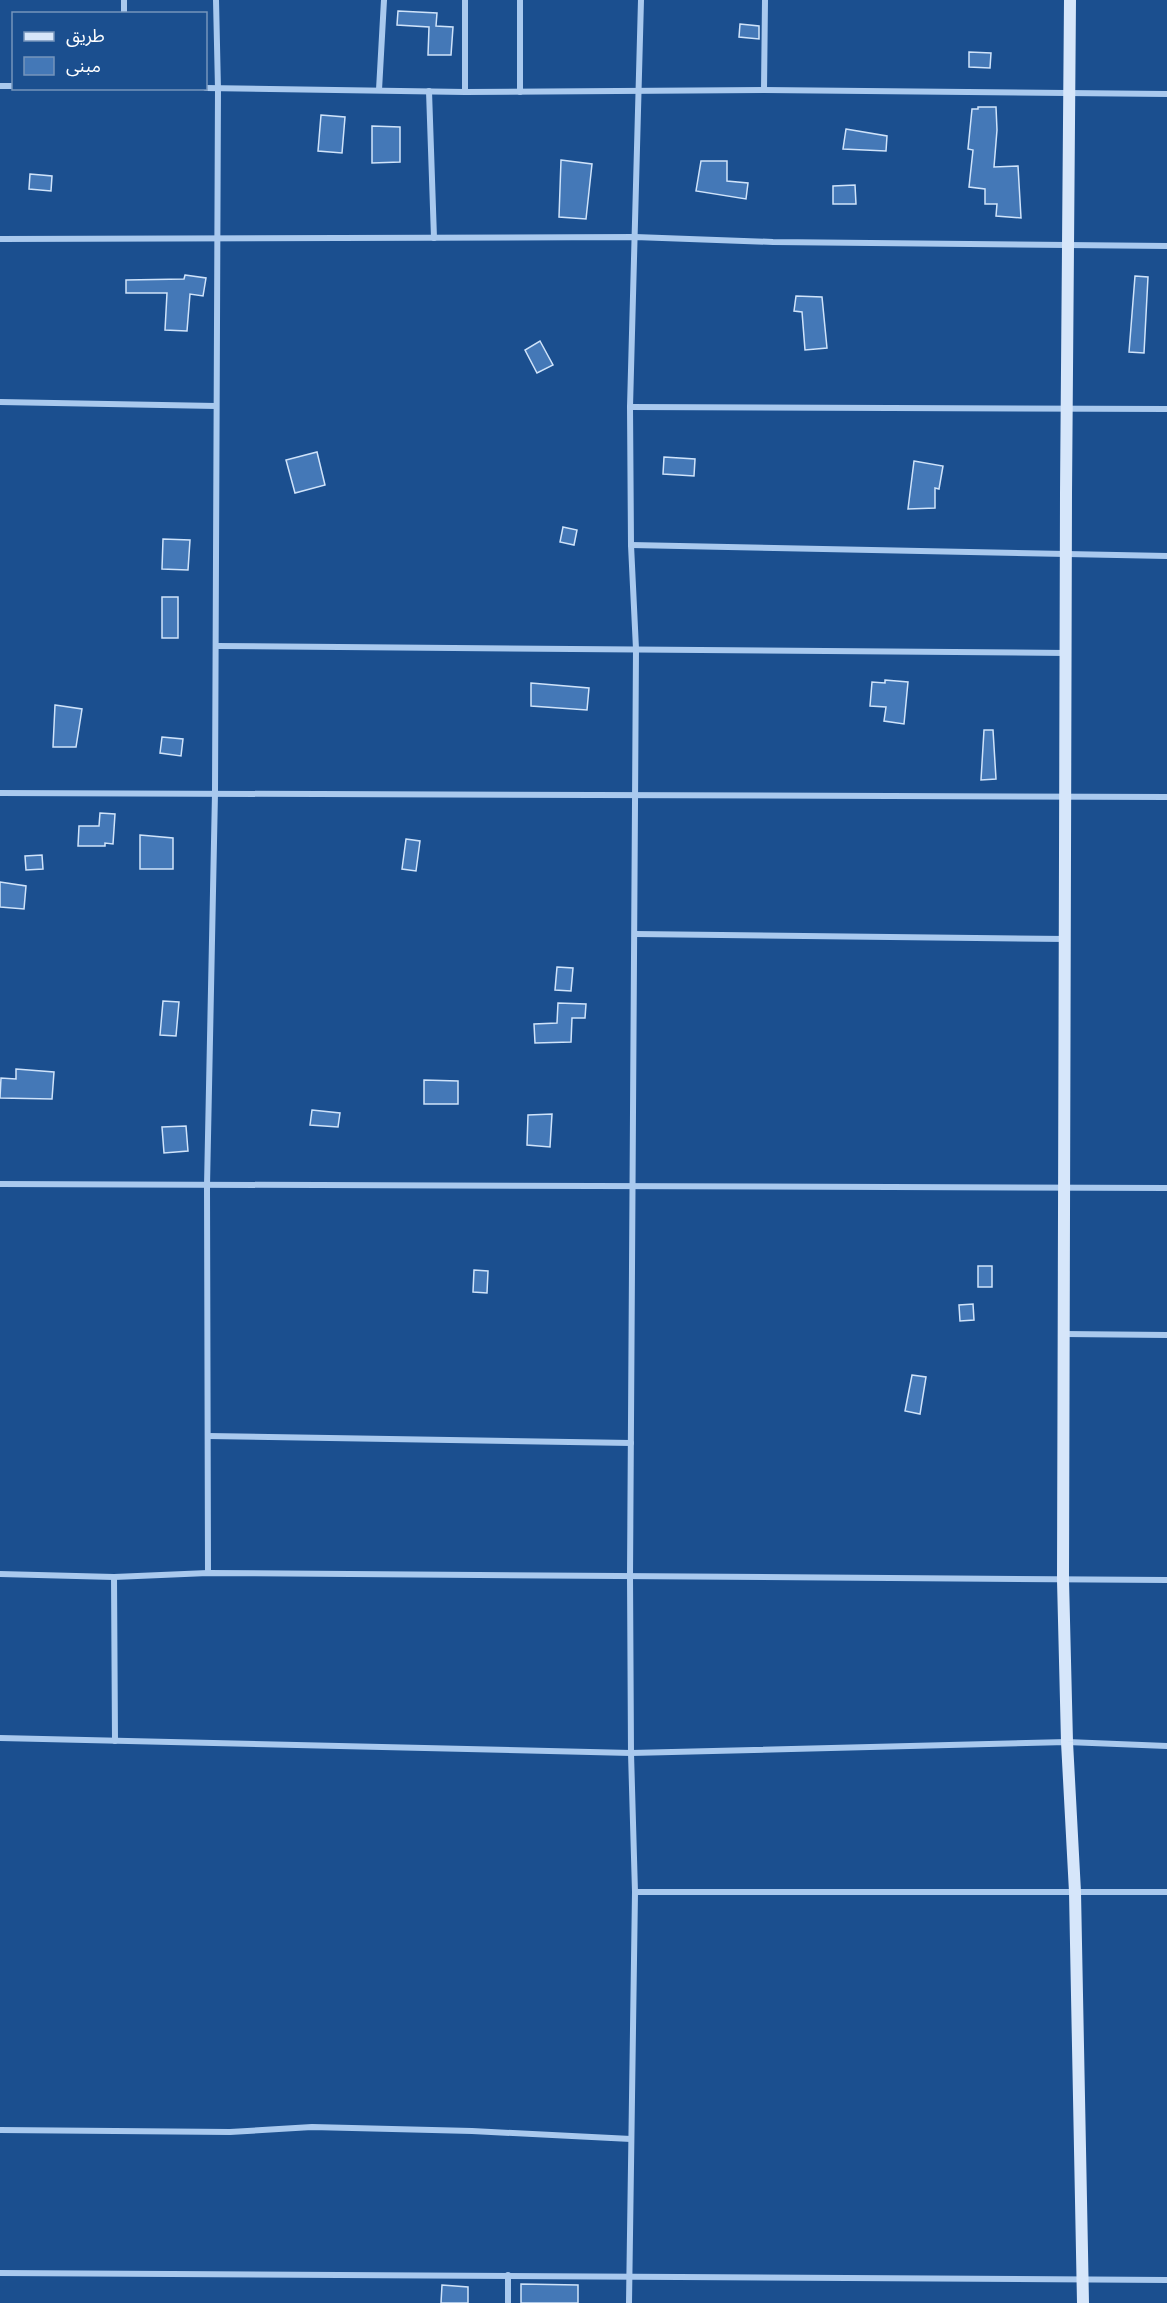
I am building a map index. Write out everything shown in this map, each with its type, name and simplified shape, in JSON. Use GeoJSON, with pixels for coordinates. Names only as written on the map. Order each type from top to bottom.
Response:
{"type":"FeatureCollection","features":[{"type":"Feature","properties":{"kind":"street"},"geometry":{"type":"LineString","coordinates":[[208,1573],[207,1186],[216,646],[218,88],[216,0]]}},
{"type":"Feature","properties":{"kind":"street"},"geometry":{"type":"LineString","coordinates":[[379,90],[384,0]]}},
{"type":"Feature","properties":{"kind":"street"},"geometry":{"type":"LineString","coordinates":[[465,0],[465,92]]}},
{"type":"Feature","properties":{"kind":"street"},"geometry":{"type":"LineString","coordinates":[[520,0],[520,92]]}},
{"type":"Feature","properties":{"kind":"street"},"geometry":{"type":"LineString","coordinates":[[629,2303],[635,1892],[631,1753],[630,1576],[636,794],[636,650],[631,545],[630,407],[641,0]]}},
{"type":"Feature","properties":{"kind":"street"},"geometry":{"type":"LineString","coordinates":[[764,90],[765,0]]}},
{"type":"Feature","properties":{"kind":"street"},"geometry":{"type":"LineString","coordinates":[[1070,0],[1063,1580],[1067,1742],[1075,1892],[1083,2303]]}},
{"type":"Feature","properties":{"kind":"street"},"geometry":{"type":"LineString","coordinates":[[207,88],[465,92],[764,90],[1167,94]]}},
{"type":"Feature","properties":{"kind":"street"},"geometry":{"type":"LineString","coordinates":[[429,91],[434,238]]}},
{"type":"Feature","properties":{"kind":"street"},"geometry":{"type":"LineString","coordinates":[[0,239],[635,237],[773,242],[1167,246]]}},
{"type":"Feature","properties":{"kind":"street"},"geometry":{"type":"LineString","coordinates":[[0,402],[216,406]]}},
{"type":"Feature","properties":{"kind":"street"},"geometry":{"type":"LineString","coordinates":[[630,407],[1167,409]]}},
{"type":"Feature","properties":{"kind":"street"},"geometry":{"type":"LineString","coordinates":[[631,545],[1167,556]]}},
{"type":"Feature","properties":{"kind":"street"},"geometry":{"type":"LineString","coordinates":[[216,646],[1067,653]]}},
{"type":"Feature","properties":{"kind":"street"},"geometry":{"type":"LineString","coordinates":[[0,793],[1167,797]]}},
{"type":"Feature","properties":{"kind":"street"},"geometry":{"type":"LineString","coordinates":[[634,934],[1066,939]]}},
{"type":"Feature","properties":{"kind":"street"},"geometry":{"type":"LineString","coordinates":[[0,1184],[1167,1188]]}},
{"type":"Feature","properties":{"kind":"street"},"geometry":{"type":"LineString","coordinates":[[1064,1334],[1167,1335]]}},
{"type":"Feature","properties":{"kind":"street"},"geometry":{"type":"LineString","coordinates":[[208,1436],[631,1443]]}},
{"type":"Feature","properties":{"kind":"street"},"geometry":{"type":"LineString","coordinates":[[0,1574],[114,1577],[208,1573],[1167,1580]]}},
{"type":"Feature","properties":{"kind":"street"},"geometry":{"type":"LineString","coordinates":[[114,1577],[115,1741]]}},
{"type":"Feature","properties":{"kind":"street"},"geometry":{"type":"LineString","coordinates":[[0,1738],[631,1753],[1067,1742],[1167,1746]]}},
{"type":"Feature","properties":{"kind":"street"},"geometry":{"type":"LineString","coordinates":[[635,1892],[1167,1892]]}},
{"type":"Feature","properties":{"kind":"street"},"geometry":{"type":"LineString","coordinates":[[0,2130],[230,2132],[312,2127],[472,2131],[631,2139]]}},
{"type":"Feature","properties":{"kind":"street"},"geometry":{"type":"LineString","coordinates":[[0,2273],[1167,2280]]}},
{"type":"Feature","properties":{"kind":"street"},"geometry":{"type":"LineString","coordinates":[[508,2275],[508,2303]]}},
{"type":"Feature","properties":{"kind":"building"},"geometry":{"type":"Polygon","coordinates":[[[398,11],[437,13],[436,26],[453,27],[451,55],[428,55],[429,27],[397,25],[398,11]]]}},
{"type":"Feature","properties":{"kind":"building"},"geometry":{"type":"Polygon","coordinates":[[[740,24],[759,26],[759,39],[739,37],[740,24]]]}},
{"type":"Feature","properties":{"kind":"building"},"geometry":{"type":"Polygon","coordinates":[[[969,52],[991,53],[990,68],[969,67],[969,52]]]}},
{"type":"Feature","properties":{"kind":"building"},"geometry":{"type":"Polygon","coordinates":[[[978,107],[996,107],[994,167],[1018,166],[1021,218],[996,216],[997,204],[985,204],[985,189],[969,187],[973,150],[968,149],[972,109],[978,109],[978,107]]]}},
{"type":"Feature","properties":{"kind":"building"},"geometry":{"type":"Polygon","coordinates":[[[321,115],[345,117],[342,153],[318,151],[321,115]]]}},
{"type":"Feature","properties":{"kind":"building"},"geometry":{"type":"Polygon","coordinates":[[[372,126],[400,127],[400,162],[372,163],[372,126]]]}},
{"type":"Feature","properties":{"kind":"building"},"geometry":{"type":"Polygon","coordinates":[[[846,129],[887,136],[886,151],[843,149],[846,129]]]}},
{"type":"Feature","properties":{"kind":"building"},"geometry":{"type":"Polygon","coordinates":[[[561,160],[592,164],[586,219],[559,217],[561,160]]]}},
{"type":"Feature","properties":{"kind":"building"},"geometry":{"type":"Polygon","coordinates":[[[701,161],[727,161],[727,181],[748,183],[746,199],[696,191],[701,161]]]}},
{"type":"Feature","properties":{"kind":"building"},"geometry":{"type":"Polygon","coordinates":[[[30,174],[52,176],[51,191],[29,189],[30,174]]]}},
{"type":"Feature","properties":{"kind":"building"},"geometry":{"type":"Polygon","coordinates":[[[855,185],[856,204],[833,204],[833,186],[855,185]]]}},
{"type":"Feature","properties":{"kind":"building"},"geometry":{"type":"Polygon","coordinates":[[[185,275],[206,278],[203,296],[190,294],[187,331],[165,330],[167,293],[126,293],[126,280],[184,279],[185,275]]]}},
{"type":"Feature","properties":{"kind":"building"},"geometry":{"type":"Polygon","coordinates":[[[1135,276],[1148,277],[1144,353],[1129,352],[1135,276]]]}},
{"type":"Feature","properties":{"kind":"building"},"geometry":{"type":"Polygon","coordinates":[[[796,296],[822,297],[827,348],[805,350],[802,312],[794,311],[796,296]]]}},
{"type":"Feature","properties":{"kind":"building"},"geometry":{"type":"Polygon","coordinates":[[[540,341],[553,365],[537,373],[525,350],[540,341]]]}},
{"type":"Feature","properties":{"kind":"building"},"geometry":{"type":"Polygon","coordinates":[[[317,452],[325,485],[295,493],[286,460],[317,452]]]}},
{"type":"Feature","properties":{"kind":"building"},"geometry":{"type":"Polygon","coordinates":[[[664,457],[695,459],[694,476],[663,474],[664,457]]]}},
{"type":"Feature","properties":{"kind":"building"},"geometry":{"type":"Polygon","coordinates":[[[914,461],[943,466],[939,489],[935,488],[935,508],[908,509],[914,461]]]}},
{"type":"Feature","properties":{"kind":"building"},"geometry":{"type":"Polygon","coordinates":[[[563,527],[577,530],[574,545],[560,542],[563,527]]]}},
{"type":"Feature","properties":{"kind":"building"},"geometry":{"type":"Polygon","coordinates":[[[163,539],[190,540],[188,570],[162,569],[163,539]]]}},
{"type":"Feature","properties":{"kind":"building"},"geometry":{"type":"Polygon","coordinates":[[[162,597],[178,597],[178,638],[162,638],[162,597]]]}},
{"type":"Feature","properties":{"kind":"building"},"geometry":{"type":"Polygon","coordinates":[[[885,680],[908,682],[904,724],[884,721],[886,707],[870,706],[872,682],[885,683],[885,680]]]}},
{"type":"Feature","properties":{"kind":"building"},"geometry":{"type":"Polygon","coordinates":[[[531,683],[589,688],[587,710],[531,706],[531,683]]]}},
{"type":"Feature","properties":{"kind":"building"},"geometry":{"type":"Polygon","coordinates":[[[55,705],[82,709],[76,747],[53,747],[55,705]]]}},
{"type":"Feature","properties":{"kind":"building"},"geometry":{"type":"Polygon","coordinates":[[[984,730],[993,730],[996,779],[981,780],[984,730]]]}},
{"type":"Feature","properties":{"kind":"building"},"geometry":{"type":"Polygon","coordinates":[[[162,737],[183,739],[181,756],[160,753],[162,737]]]}},
{"type":"Feature","properties":{"kind":"building"},"geometry":{"type":"Polygon","coordinates":[[[100,813],[115,814],[113,844],[78,846],[79,826],[99,826],[100,813]]]}},
{"type":"Feature","properties":{"kind":"building"},"geometry":{"type":"Polygon","coordinates":[[[140,835],[173,838],[173,869],[140,869],[140,835]]]}},
{"type":"Feature","properties":{"kind":"building"},"geometry":{"type":"Polygon","coordinates":[[[406,839],[420,841],[416,871],[402,869],[406,839]]]}},
{"type":"Feature","properties":{"kind":"building"},"geometry":{"type":"Polygon","coordinates":[[[42,855],[43,869],[26,870],[25,856],[42,855]]]}},
{"type":"Feature","properties":{"kind":"building"},"geometry":{"type":"Polygon","coordinates":[[[0,882],[26,886],[24,909],[0,907],[0,882]]]}},
{"type":"Feature","properties":{"kind":"building"},"geometry":{"type":"Polygon","coordinates":[[[557,967],[573,968],[571,991],[555,990],[557,967]]]}},
{"type":"Feature","properties":{"kind":"building"},"geometry":{"type":"Polygon","coordinates":[[[163,1001],[179,1002],[176,1036],[160,1035],[163,1001]]]}},
{"type":"Feature","properties":{"kind":"building"},"geometry":{"type":"Polygon","coordinates":[[[558,1003],[586,1004],[585,1018],[572,1018],[571,1042],[535,1043],[534,1024],[557,1023],[558,1003]]]}},
{"type":"Feature","properties":{"kind":"building"},"geometry":{"type":"Polygon","coordinates":[[[16,1069],[54,1072],[52,1099],[0,1098],[1,1078],[16,1079],[16,1069]]]}},
{"type":"Feature","properties":{"kind":"building"},"geometry":{"type":"Polygon","coordinates":[[[424,1080],[458,1081],[458,1104],[424,1104],[424,1080]]]}},
{"type":"Feature","properties":{"kind":"building"},"geometry":{"type":"Polygon","coordinates":[[[312,1110],[340,1113],[338,1127],[310,1125],[312,1110]]]}},
{"type":"Feature","properties":{"kind":"building"},"geometry":{"type":"Polygon","coordinates":[[[552,1114],[550,1147],[527,1145],[528,1115],[552,1114]]]}},
{"type":"Feature","properties":{"kind":"building"},"geometry":{"type":"Polygon","coordinates":[[[186,1126],[188,1151],[164,1153],[162,1127],[186,1126]]]}},
{"type":"Feature","properties":{"kind":"building"},"geometry":{"type":"Polygon","coordinates":[[[978,1266],[992,1266],[992,1287],[978,1287],[978,1266]]]}},
{"type":"Feature","properties":{"kind":"building"},"geometry":{"type":"Polygon","coordinates":[[[474,1270],[488,1271],[487,1293],[473,1292],[474,1270]]]}},
{"type":"Feature","properties":{"kind":"building"},"geometry":{"type":"Polygon","coordinates":[[[973,1304],[974,1320],[960,1321],[959,1305],[973,1304]]]}},
{"type":"Feature","properties":{"kind":"building"},"geometry":{"type":"Polygon","coordinates":[[[912,1375],[926,1377],[920,1414],[905,1411],[912,1375]]]}},
{"type":"Feature","properties":{"kind":"building"},"geometry":{"type":"Polygon","coordinates":[[[521,2284],[578,2285],[578,2303],[521,2303],[521,2284]]]}},
{"type":"Feature","properties":{"kind":"building"},"geometry":{"type":"Polygon","coordinates":[[[442,2285],[468,2287],[468,2303],[441,2303],[442,2285]]]}}]}
